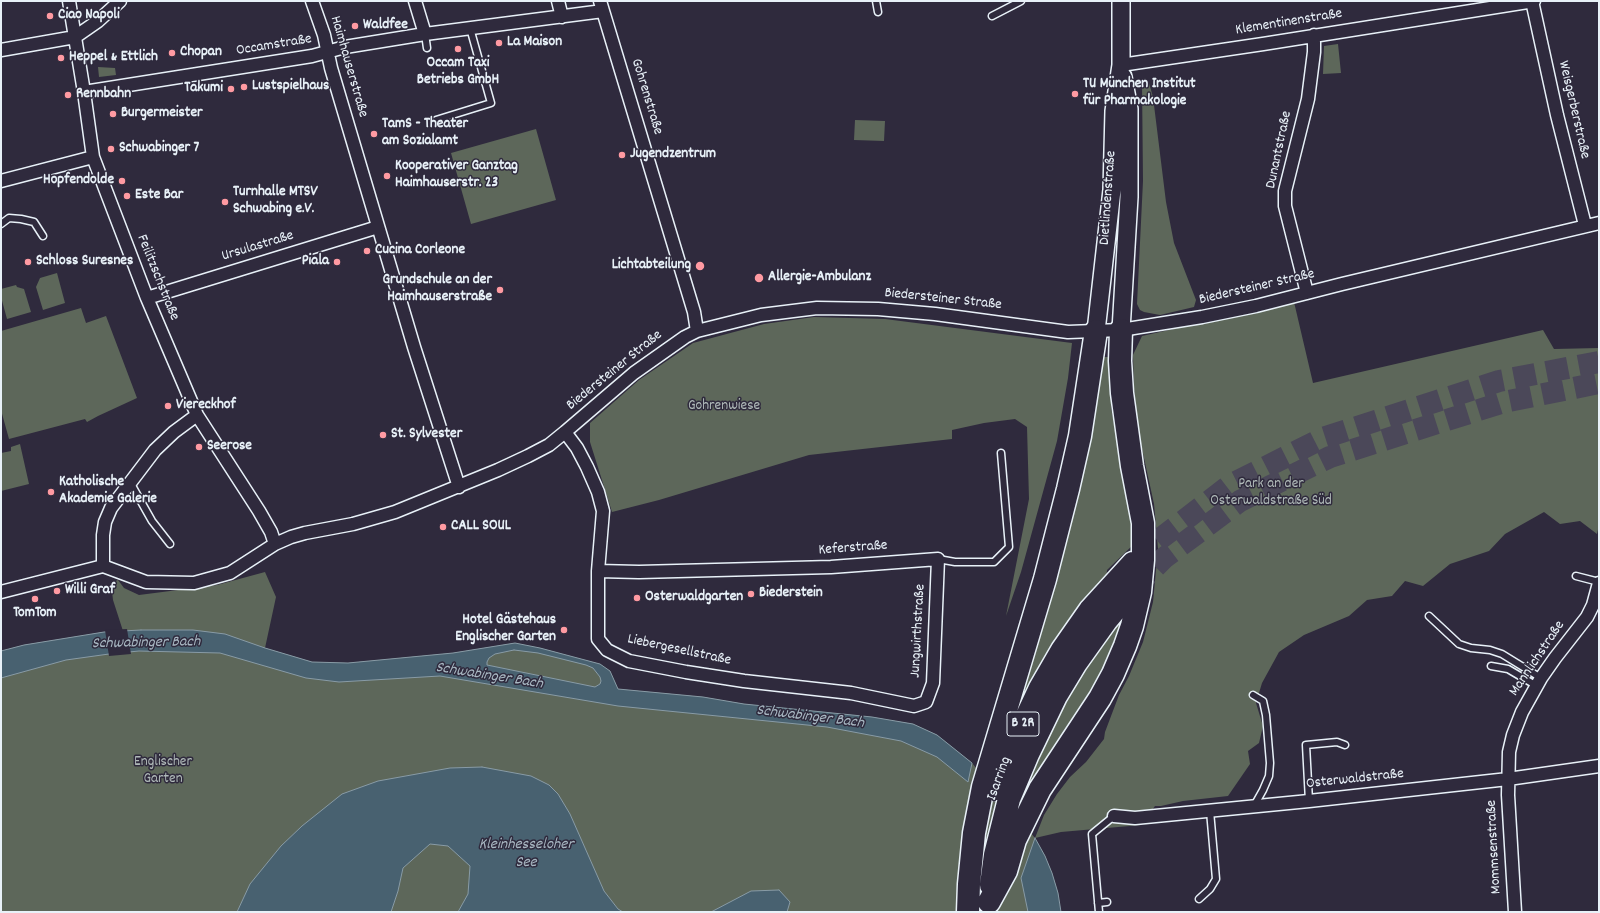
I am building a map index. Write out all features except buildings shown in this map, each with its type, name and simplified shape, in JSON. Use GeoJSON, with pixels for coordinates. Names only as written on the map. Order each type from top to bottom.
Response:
{"type":"FeatureCollection","features":[{"type":"Feature","properties":{"kind":"highway"},"geometry":{"type":"LineString","coordinates":[[988,907],[1006,871],[1015,840],[1040,789],[1100,698],[1113,674],[1132,626],[1140,592],[1143,560],[1143,523],[1132,466],[1122,393],[1120,361],[1121,330]]}},
{"type":"Feature","properties":{"kind":"highway"},"geometry":{"type":"LineString","coordinates":[[969,912],[968,884],[974,833],[983,787],[1045,579],[1066,496],[1080,436],[1096,331]]}},
{"type":"Feature","properties":{"kind":"highway","name":"Isarring"},"geometry":{"type":"LineString","coordinates":[[969,912],[981,845],[994,793],[1011,750],[1034,702],[1062,650],[1090,610],[1133,563]]}},
{"type":"Feature","properties":{"kind":"highway","name":"Isarring"},"geometry":{"type":"LineString","coordinates":[[988,907],[998,841],[1009,799],[1028,754],[1056,696],[1076,663],[1106,621],[1130,592]]}},
{"type":"Feature","properties":{"kind":"main road","name":"Dietlindenstraße"},"geometry":{"type":"LineString","coordinates":[[1096,331],[1112,190],[1114,111],[1121,65],[1121,1]]}},
{"type":"Feature","properties":{"kind":"main road","name":"Dietlindenstraße"},"geometry":{"type":"LineString","coordinates":[[1121,65],[1129,109],[1130,131],[1130,197],[1121,330]]}},
{"type":"Feature","properties":{"kind":"street","name":"Feilitzschstraße"},"geometry":{"type":"LineString","coordinates":[[69,1],[93,157],[147,298],[197,415],[259,511],[271,532],[275,544]]}},
{"type":"Feature","properties":{"kind":"street"},"geometry":{"type":"LineString","coordinates":[[1,50],[75,38],[98,21],[120,1]]}},
{"type":"Feature","properties":{"kind":"street","name":"Haimhauserstraße"},"geometry":{"type":"LineString","coordinates":[[312,1],[324,35],[378,227],[414,347],[459,487]]}},
{"type":"Feature","properties":{"kind":"street"},"geometry":{"type":"LineString","coordinates":[[415,1],[425,34]]}},
{"type":"Feature","properties":{"kind":"street"},"geometry":{"type":"LineString","coordinates":[[558,1],[562,17]]}},
{"type":"Feature","properties":{"kind":"street","name":"Klementinenstraße"},"geometry":{"type":"LineString","coordinates":[[1121,65],[1533,1]]}},
{"type":"Feature","properties":{"kind":"street","name":"Weisgerberstraße"},"geometry":{"type":"LineString","coordinates":[[1533,1],[1557,115],[1585,225]]}},
{"type":"Feature","properties":{"kind":"street","name":"Occamstraße"},"geometry":{"type":"LineString","coordinates":[[84,92],[312,56],[345,47],[425,34],[562,17],[601,6]]}},
{"type":"Feature","properties":{"kind":"street","name":"Gohrenstraße"},"geometry":{"type":"LineString","coordinates":[[601,6],[694,312],[697,331]]}},
{"type":"Feature","properties":{"kind":"street","name":"Dunantstraße"},"geometry":{"type":"LineString","coordinates":[[1307,293],[1285,206],[1286,191],[1308,99],[1314,52],[1314,35]]}},
{"type":"Feature","properties":{"kind":"street"},"geometry":{"type":"LineString","coordinates":[[1,181],[93,157]]}},
{"type":"Feature","properties":{"kind":"street","name":"Biedersteiner Straße"},"geometry":{"type":"LineString","coordinates":[[103,566],[146,582],[194,582],[230,573],[275,544],[305,533],[353,524],[396,512],[459,487],[528,456],[549,444],[634,372],[685,337],[697,331],[761,315],[817,308],[878,309],[935,314],[1068,332],[1121,330],[1202,318],[1256,306],[1585,225],[1599,223]]}},
{"type":"Feature","properties":{"kind":"street","name":"Ursulastraße"},"geometry":{"type":"LineString","coordinates":[[147,298],[378,227]]}},
{"type":"Feature","properties":{"kind":"street"},"geometry":{"type":"LineString","coordinates":[[1,592],[103,566],[103,535],[105,522],[111,508],[155,450],[174,432],[197,415]]}},
{"type":"Feature","properties":{"kind":"street","name":"Liebergesellstraße"},"geometry":{"type":"LineString","coordinates":[[565,432],[577,448],[587,467],[598,492],[603,511],[598,571],[598,639],[607,650],[629,661],[686,672],[737,680],[851,693],[914,706],[926,702]]}},
{"type":"Feature","properties":{"kind":"street","name":"Keferstraße"},"geometry":{"type":"LineString","coordinates":[[598,571],[638,572],[831,567],[938,559]]}},
{"type":"Feature","properties":{"kind":"street","name":"Jungwirthstraße"},"geometry":{"type":"LineString","coordinates":[[926,702],[933,683],[938,559]]}},
{"type":"Feature","properties":{"kind":"street","name":"Mannlichstraße"},"geometry":{"type":"LineString","coordinates":[[1508,779],[1509,752],[1513,735],[1522,712],[1555,658],[1587,617],[1593,605],[1599,582]]}},
{"type":"Feature","properties":{"kind":"street","name":"Osterwaldstraße"},"geometry":{"type":"LineString","coordinates":[[1114,816],[1135,818],[1254,807],[1508,779],[1599,766]]}},
{"type":"Feature","properties":{"kind":"street","name":"Mommsenstraße"},"geometry":{"type":"LineString","coordinates":[[1508,779],[1515,912]]}},
{"type":"Feature","properties":{"kind":"lane"},"geometry":{"type":"LineString","coordinates":[[876,1],[878,12]]}},
{"type":"Feature","properties":{"kind":"lane"},"geometry":{"type":"LineString","coordinates":[[992,16],[1021,1]]}},
{"type":"Feature","properties":{"kind":"lane"},"geometry":{"type":"LineString","coordinates":[[436,120],[492,103],[470,28]]}},
{"type":"Feature","properties":{"kind":"lane"},"geometry":{"type":"LineString","coordinates":[[425,34],[427,48]]}},
{"type":"Feature","properties":{"kind":"lane"},"geometry":{"type":"LineString","coordinates":[[1,224],[9,218],[34,222],[43,236]]}},
{"type":"Feature","properties":{"kind":"lane","name":"Keferstraße"},"geometry":{"type":"LineString","coordinates":[[938,559],[955,562],[994,562],[1009,547],[1001,453]]}},
{"type":"Feature","properties":{"kind":"lane"},"geometry":{"type":"LineString","coordinates":[[130,482],[152,521],[170,544]]}},
{"type":"Feature","properties":{"kind":"lane"},"geometry":{"type":"LineString","coordinates":[[1576,576],[1599,582]]}},
{"type":"Feature","properties":{"kind":"lane"},"geometry":{"type":"LineString","coordinates":[[1429,616],[1459,644],[1502,654],[1539,682]]}},
{"type":"Feature","properties":{"kind":"lane"},"geometry":{"type":"LineString","coordinates":[[1491,666],[1508,669],[1539,682]]}},
{"type":"Feature","properties":{"kind":"lane"},"geometry":{"type":"LineString","coordinates":[[1254,694],[1262,701],[1266,715],[1270,763],[1268,776],[1263,790],[1254,807]]}},
{"type":"Feature","properties":{"kind":"lane"},"geometry":{"type":"LineString","coordinates":[[1310,801],[1306,745],[1336,742],[1345,745]]}},
{"type":"Feature","properties":{"kind":"lane"},"geometry":{"type":"LineString","coordinates":[[1199,899],[1210,889],[1216,879],[1210,811]]}},
{"type":"Feature","properties":{"kind":"lane"},"geometry":{"type":"LineString","coordinates":[[1098,912],[1092,834],[1114,816]]}},
{"type":"Feature","properties":{"kind":"lane"},"geometry":{"type":"LineString","coordinates":[[1098,903],[1107,902]]}},
{"type":"Feature","properties":{"kind":"green space"},"geometry":{"type":"Polygon","coordinates":[[[1338,44],[1341,73],[1323,74],[1324,46],[1338,44]]]}},
{"type":"Feature","properties":{"kind":"green space"},"geometry":{"type":"Polygon","coordinates":[[[98,67],[115,68],[116,75],[99,77],[98,67]]]}},
{"type":"Feature","properties":{"kind":"green space"},"geometry":{"type":"Polygon","coordinates":[[[1145,78],[1149,83],[1153,97],[1166,202],[1174,243],[1196,300],[1194,307],[1160,315],[1144,312],[1140,310],[1137,304],[1143,181],[1142,83],[1145,78]]]}},
{"type":"Feature","properties":{"kind":"green space"},"geometry":{"type":"Polygon","coordinates":[[[855,120],[885,121],[884,141],[854,140],[855,120]]]}},
{"type":"Feature","properties":{"kind":"green space"},"geometry":{"type":"Polygon","coordinates":[[[536,129],[556,200],[471,224],[451,153],[536,129]]]}},
{"type":"Feature","properties":{"kind":"green space"},"geometry":{"type":"Polygon","coordinates":[[[57,273],[65,303],[43,310],[36,287],[40,278],[57,273]]]}},
{"type":"Feature","properties":{"kind":"green space"},"geometry":{"type":"Polygon","coordinates":[[[16,285],[17,287],[24,289],[31,312],[7,319],[1,297],[1,289],[16,285]]]}},
{"type":"Feature","properties":{"kind":"green space","name":"Park an der Osterwaldstraße Süd"},"geometry":{"type":"Polygon","coordinates":[[[1294,302],[1313,383],[1543,330],[1554,349],[1599,348],[1599,525],[1597,534],[1580,521],[1560,524],[1544,512],[1505,534],[1489,551],[1450,564],[1423,586],[1405,581],[1392,596],[1367,600],[1349,616],[1304,635],[1279,652],[1262,683],[1256,703],[1263,726],[1259,743],[1248,751],[1250,764],[1228,796],[1155,806],[1141,825],[1061,832],[1035,838],[1044,815],[1057,794],[1070,777],[1086,762],[1104,739],[1105,732],[1119,695],[1129,676],[1143,642],[1153,602],[1158,549],[1156,526],[1154,504],[1139,435],[1134,389],[1133,355],[1142,336],[1294,302]]]}},
{"type":"Feature","properties":{"kind":"green space"},"geometry":{"type":"Polygon","coordinates":[[[81,308],[86,323],[106,316],[137,398],[87,422],[85,419],[9,439],[1,410],[1,331],[81,308]]]}},
{"type":"Feature","properties":{"kind":"green space","name":"Gohrenwiese"},"geometry":{"type":"Polygon","coordinates":[[[814,317],[885,319],[1072,343],[1068,378],[1057,441],[1021,572],[1006,616],[1029,499],[1027,427],[1015,419],[984,423],[952,430],[952,439],[809,455],[659,500],[612,512],[590,442],[590,423],[639,380],[693,343],[764,324],[814,317]]]}},
{"type":"Feature","properties":{"kind":"green space"},"geometry":{"type":"Polygon","coordinates":[[[1100,357],[1111,357],[1111,407],[1118,448],[1130,498],[1134,544],[1107,570],[1106,580],[1023,703],[1019,701],[1100,357]]]}},
{"type":"Feature","properties":{"kind":"green space"},"geometry":{"type":"Polygon","coordinates":[[[20,444],[29,484],[1,491],[1,453],[11,451],[11,447],[20,444]]]}},
{"type":"Feature","properties":{"kind":"green space","name":"Englischer Garten"},"geometry":{"type":"Polygon","coordinates":[[[265,572],[276,597],[265,648],[312,662],[348,663],[453,653],[515,643],[600,664],[610,671],[618,689],[703,697],[744,704],[872,717],[913,724],[937,735],[972,763],[1035,838],[1052,873],[1058,893],[1059,912],[1,912],[1,651],[24,645],[104,632],[123,631],[113,600],[111,583],[118,580],[124,588],[139,595],[217,585],[265,572]]]}},
{"type":"Feature","properties":{"kind":"green space"},"geometry":{"type":"Polygon","coordinates":[[[1125,614],[1105,673],[1020,810],[1014,808],[1056,709],[1125,614]]]}},
{"type":"Feature","properties":{"kind":"water","name":"Schwabinger Bach"},"geometry":{"type":"Polygon","coordinates":[[[193,630],[225,634],[312,662],[348,663],[453,653],[515,643],[600,664],[610,671],[618,689],[703,697],[744,704],[872,717],[913,724],[937,735],[972,763],[968,782],[937,757],[901,741],[827,727],[618,706],[440,676],[339,682],[306,678],[220,653],[139,651],[109,654],[66,660],[1,678],[1,651],[24,645],[104,632],[193,630]],[[514,650],[495,654],[489,658],[487,665],[595,687],[600,684],[600,677],[593,668],[538,653],[514,650]]]}},
{"type":"Feature","properties":{"kind":"water","name":"Kleinhesseloher See"},"geometry":{"type":"Polygon","coordinates":[[[482,767],[531,776],[549,785],[558,794],[570,814],[604,891],[618,909],[623,912],[458,912],[468,894],[470,866],[448,846],[430,844],[403,868],[398,891],[391,912],[237,912],[250,884],[281,846],[302,826],[342,794],[378,781],[450,768],[482,767]]]}},
{"type":"Feature","properties":{"kind":"water"},"geometry":{"type":"Polygon","coordinates":[[[1035,838],[1052,873],[1058,893],[1061,912],[1028,912],[1021,878],[1035,838]]]}},
{"type":"Feature","properties":{"kind":"water"},"geometry":{"type":"Polygon","coordinates":[[[779,890],[790,902],[787,912],[711,912],[751,891],[779,890]]]}},
{"type":"Feature","properties":{"kind":"pier"},"geometry":{"type":"Polygon","coordinates":[[[127,629],[131,654],[109,656],[105,630],[127,629]]]}},
{"type":"Feature","properties":{"kind":"tunnel"},"geometry":{"type":"LineString","coordinates":[[1133,563],[1156,542],[1230,485],[1323,438],[1499,381],[1599,362]]}},
{"type":"Feature","properties":{"kind":"tunnel"},"geometry":{"type":"LineString","coordinates":[[1132,590],[1164,558],[1240,501],[1330,457],[1504,402],[1599,383]]}},
{"type":"Feature","properties":{"kind":"place","name":"Ciao Napoli"},"geometry":{"type":"Point","coordinates":[50,16]}},
{"type":"Feature","properties":{"kind":"place","name":"Waldfee"},"geometry":{"type":"Point","coordinates":[355,26]}},
{"type":"Feature","properties":{"kind":"place","name":"La Maison"},"geometry":{"type":"Point","coordinates":[499,43]}},
{"type":"Feature","properties":{"kind":"place","name":"Occam Taxi Betriebs GmbH"},"geometry":{"type":"Point","coordinates":[458,49]}},
{"type":"Feature","properties":{"kind":"place","name":"Chopan"},"geometry":{"type":"Point","coordinates":[172,53]}},
{"type":"Feature","properties":{"kind":"place","name":"Heppel & Ettlich"},"geometry":{"type":"Point","coordinates":[61,58]}},
{"type":"Feature","properties":{"kind":"place","name":"Lustspielhaus"},"geometry":{"type":"Point","coordinates":[244,87]}},
{"type":"Feature","properties":{"kind":"place","name":"Takumi"},"geometry":{"type":"Point","coordinates":[231,89]}},
{"type":"Feature","properties":{"kind":"place","name":"TU München Institut für Pharmakologie"},"geometry":{"type":"Point","coordinates":[1075,94]}},
{"type":"Feature","properties":{"kind":"place","name":"Rennbahn"},"geometry":{"type":"Point","coordinates":[68,95]}},
{"type":"Feature","properties":{"kind":"place","name":"Burgermeister"},"geometry":{"type":"Point","coordinates":[113,114]}},
{"type":"Feature","properties":{"kind":"place","name":"TamS - Theater am Sozialamt"},"geometry":{"type":"Point","coordinates":[374,134]}},
{"type":"Feature","properties":{"kind":"place","name":"Schwabinger 7"},"geometry":{"type":"Point","coordinates":[111,149]}},
{"type":"Feature","properties":{"kind":"place","name":"Jugendzentrum"},"geometry":{"type":"Point","coordinates":[622,155]}},
{"type":"Feature","properties":{"kind":"place","name":"Kooperativer Ganztag Haimhauserstr. 23"},"geometry":{"type":"Point","coordinates":[387,176]}},
{"type":"Feature","properties":{"kind":"place","name":"Hopfendolde"},"geometry":{"type":"Point","coordinates":[122,181]}},
{"type":"Feature","properties":{"kind":"place","name":"Este Bar"},"geometry":{"type":"Point","coordinates":[127,196]}},
{"type":"Feature","properties":{"kind":"place","name":"Turnhalle MTSV Schwabing e.V."},"geometry":{"type":"Point","coordinates":[225,202]}},
{"type":"Feature","properties":{"kind":"place","name":"Cucina Corleone"},"geometry":{"type":"Point","coordinates":[367,251]}},
{"type":"Feature","properties":{"kind":"place","name":"Schloss Suresnes"},"geometry":{"type":"Point","coordinates":[28,262]}},
{"type":"Feature","properties":{"kind":"place","name":"Piala"},"geometry":{"type":"Point","coordinates":[337,262]}},
{"type":"Feature","properties":{"kind":"place","name":"Lichtabteilung"},"geometry":{"type":"Point","coordinates":[700,266]}},
{"type":"Feature","properties":{"kind":"place","name":"Allergie-Ambulanz"},"geometry":{"type":"Point","coordinates":[759,278]}},
{"type":"Feature","properties":{"kind":"place","name":"Grundschule an der Haimhauserstraße"},"geometry":{"type":"Point","coordinates":[500,290]}},
{"type":"Feature","properties":{"kind":"place","name":"Viereckhof"},"geometry":{"type":"Point","coordinates":[168,406]}},
{"type":"Feature","properties":{"kind":"place","name":"St. Sylvester"},"geometry":{"type":"Point","coordinates":[383,435]}},
{"type":"Feature","properties":{"kind":"place","name":"Seerose"},"geometry":{"type":"Point","coordinates":[199,447]}},
{"type":"Feature","properties":{"kind":"place","name":"Katholische Akademie Galerie"},"geometry":{"type":"Point","coordinates":[51,492]}},
{"type":"Feature","properties":{"kind":"place","name":"CALL SOUL"},"geometry":{"type":"Point","coordinates":[443,527]}},
{"type":"Feature","properties":{"kind":"place","name":"Willi Graf"},"geometry":{"type":"Point","coordinates":[57,591]}},
{"type":"Feature","properties":{"kind":"place","name":"Biederstein"},"geometry":{"type":"Point","coordinates":[751,594]}},
{"type":"Feature","properties":{"kind":"place","name":"Osterwaldgarten"},"geometry":{"type":"Point","coordinates":[637,598]}},
{"type":"Feature","properties":{"kind":"place","name":"TomTom"},"geometry":{"type":"Point","coordinates":[35,599]}},
{"type":"Feature","properties":{"kind":"place","name":"Hotel Gästehaus Englischer Garten"},"geometry":{"type":"Point","coordinates":[564,630]}}]}
